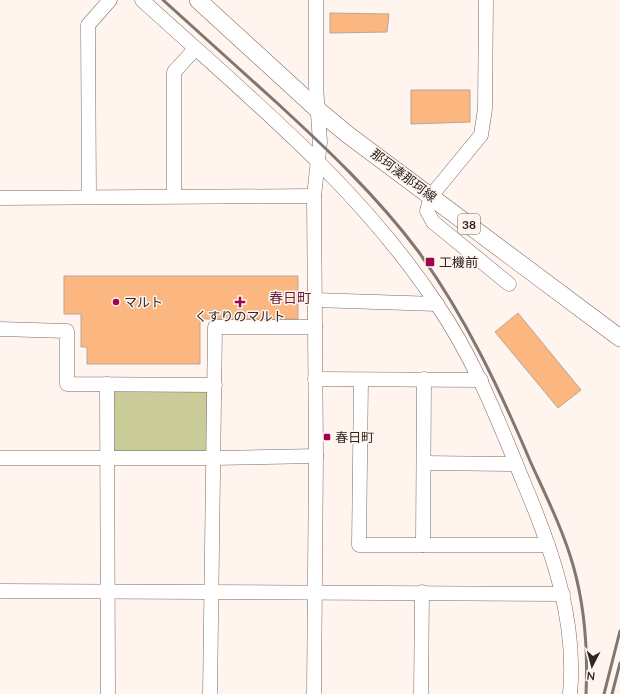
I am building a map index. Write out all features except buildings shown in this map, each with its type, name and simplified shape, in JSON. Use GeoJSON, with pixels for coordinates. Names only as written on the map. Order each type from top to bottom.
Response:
{"type":"FeatureCollection","features":[{"type":"Feature","properties":{"kind":"main road","name":"那珂湊那珂線"},"geometry":{"type":"LineString","coordinates":[[198,0],[318,110],[620,338]]}},
{"type":"Feature","properties":{"kind":"street"},"geometry":{"type":"LineString","coordinates":[[89,197],[88,25],[110,0]]}},
{"type":"Feature","properties":{"kind":"street"},"geometry":{"type":"LineString","coordinates":[[142,0],[317,160],[353,197],[414,271],[437,304],[481,380],[540,520],[563,594],[571,650],[572,669],[570,694]]}},
{"type":"Feature","properties":{"kind":"street"},"geometry":{"type":"LineString","coordinates":[[314,694],[316,300],[314,196],[320,142],[316,86],[316,0]]}},
{"type":"Feature","properties":{"kind":"street"},"geometry":{"type":"LineString","coordinates":[[486,0],[485,109],[481,135],[431,196],[428,211],[433,222],[509,284]]}},
{"type":"Feature","properties":{"kind":"street"},"geometry":{"type":"LineString","coordinates":[[174,196],[174,72],[195,49]]}},
{"type":"Feature","properties":{"kind":"street"},"geometry":{"type":"LineString","coordinates":[[0,198],[314,196]]}},
{"type":"Feature","properties":{"kind":"street"},"geometry":{"type":"LineString","coordinates":[[316,300],[437,304]]}},
{"type":"Feature","properties":{"kind":"street"},"geometry":{"type":"LineString","coordinates":[[210,694],[215,327],[315,328]]}},
{"type":"Feature","properties":{"kind":"street"},"geometry":{"type":"LineString","coordinates":[[0,329],[67,331],[67,384],[215,385]]}},
{"type":"Feature","properties":{"kind":"street"},"geometry":{"type":"LineString","coordinates":[[316,379],[481,380]]}},
{"type":"Feature","properties":{"kind":"street"},"geometry":{"type":"LineString","coordinates":[[423,545],[424,379]]}},
{"type":"Feature","properties":{"kind":"street"},"geometry":{"type":"LineString","coordinates":[[361,380],[359,544],[548,545]]}},
{"type":"Feature","properties":{"kind":"street"},"geometry":{"type":"LineString","coordinates":[[107,384],[109,591],[108,694]]}},
{"type":"Feature","properties":{"kind":"street"},"geometry":{"type":"LineString","coordinates":[[0,458],[214,458],[316,456]]}},
{"type":"Feature","properties":{"kind":"street"},"geometry":{"type":"LineString","coordinates":[[424,462],[516,464]]}},
{"type":"Feature","properties":{"kind":"street"},"geometry":{"type":"LineString","coordinates":[[0,591],[422,592],[563,594]]}},
{"type":"Feature","properties":{"kind":"street"},"geometry":{"type":"LineString","coordinates":[[421,694],[422,592]]}},
{"type":"Feature","properties":{"kind":"green space"},"geometry":{"type":"Polygon","coordinates":[[[107,384],[215,385],[214,458],[108,458],[107,384]]]}},
{"type":"Feature","properties":{"kind":"railway"},"geometry":{"type":"LineString","coordinates":[[163,0],[314,137],[350,173],[386,211],[418,251],[451,301],[466,327],[507,408],[554,513],[569,552],[577,581],[585,629],[586,694]]}},
{"type":"Feature","properties":{"kind":"railway"},"geometry":{"type":"LineString","coordinates":[[604,694],[620,631]]}},
{"type":"Feature","properties":{"kind":"railway"},"geometry":{"type":"LineString","coordinates":[[612,694],[620,663]]}},
{"type":"Feature","properties":{"kind":"place","name":"工機前"},"geometry":{"type":"Point","coordinates":[430,262]}},
{"type":"Feature","properties":{"kind":"place","name":"マルト"},"geometry":{"type":"Point","coordinates":[116,302]}},
{"type":"Feature","properties":{"kind":"place","name":"くすりのマルト"},"geometry":{"type":"Point","coordinates":[240,302]}},
{"type":"Feature","properties":{"kind":"place","name":"春日町"},"geometry":{"type":"Point","coordinates":[327,437]}},
{"type":"Feature","properties":{"kind":"district","name":"春日町"},"geometry":{"type":"Point","coordinates":[290,297]}}]}
